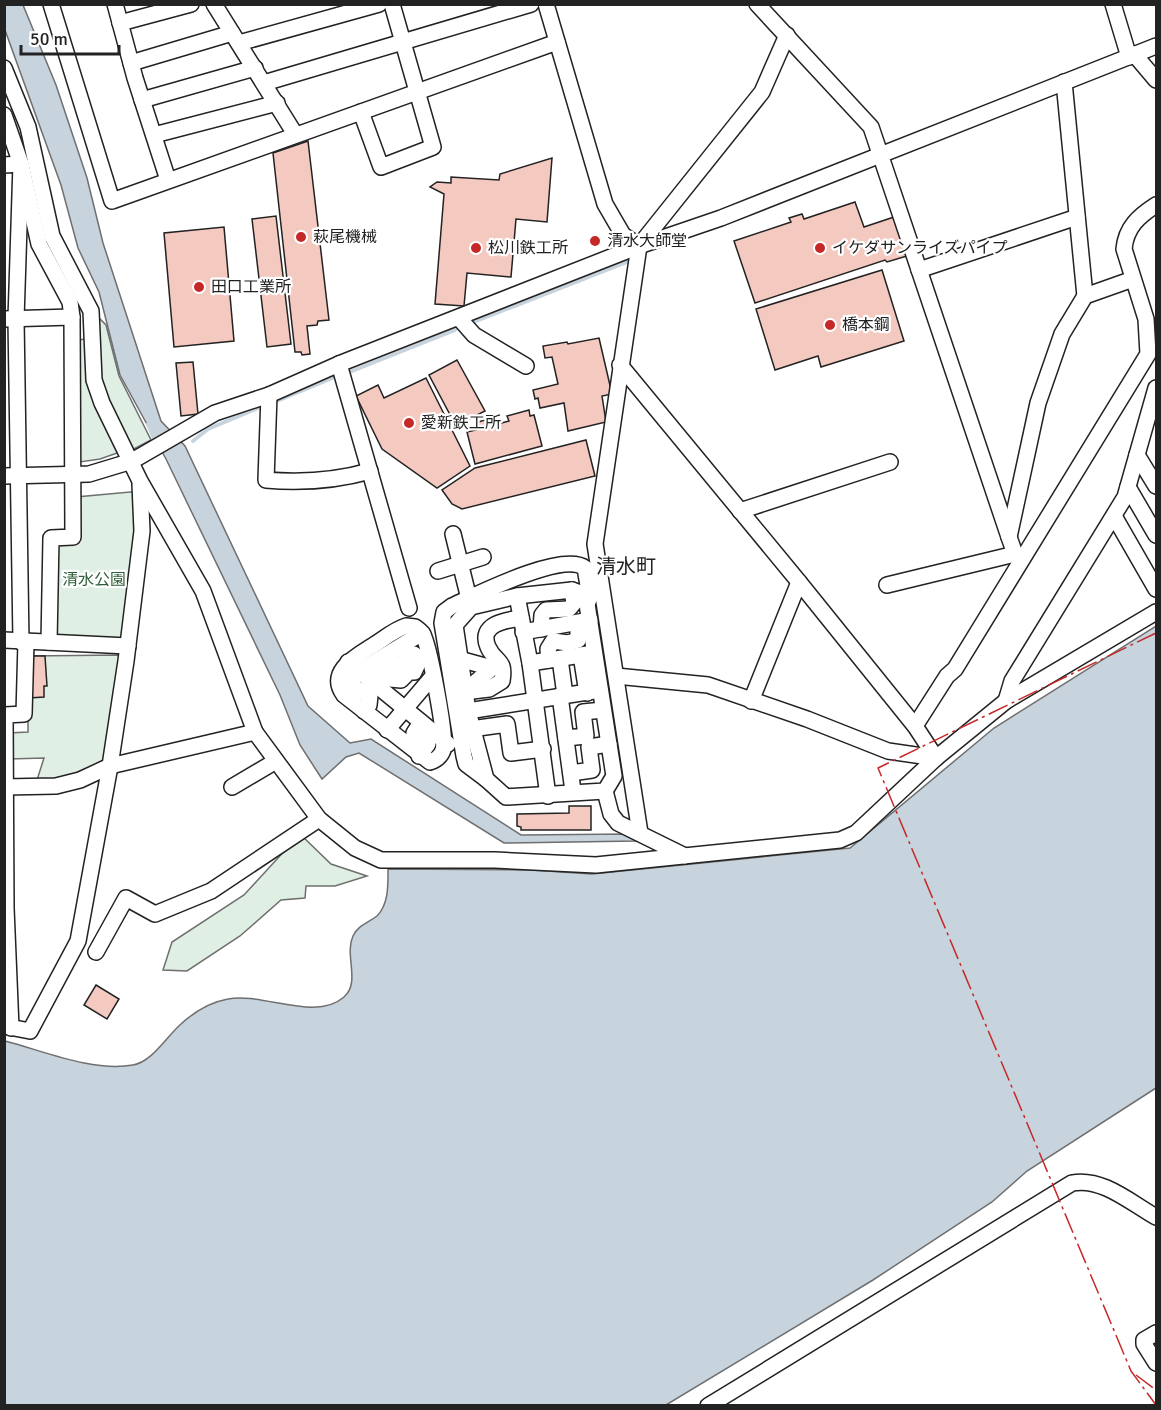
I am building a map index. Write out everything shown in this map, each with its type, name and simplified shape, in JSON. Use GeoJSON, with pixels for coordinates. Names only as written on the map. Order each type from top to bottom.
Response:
{"type":"FeatureCollection","features":[{"type":"Feature","properties":{"kind":"street"},"geometry":{"type":"LineString","coordinates":[[51,4],[112,201],[557,42]]}},
{"type":"Feature","properties":{"kind":"street"},"geometry":{"type":"LineString","coordinates":[[115,4],[142,100],[168,180]]}},
{"type":"Feature","properties":{"kind":"street"},"geometry":{"type":"LineString","coordinates":[[120,24],[191,4]]}},
{"type":"Feature","properties":{"kind":"street"},"geometry":{"type":"LineString","coordinates":[[131,63],[379,4]]}},
{"type":"Feature","properties":{"kind":"street"},"geometry":{"type":"LineString","coordinates":[[361,112],[381,167],[433,147],[392,4]]}},
{"type":"Feature","properties":{"kind":"street"},"geometry":{"type":"LineString","coordinates":[[264,83],[531,4]]}},
{"type":"Feature","properties":{"kind":"street"},"geometry":{"type":"LineString","coordinates":[[546,4],[605,204],[623,235],[639,246]]}},
{"type":"Feature","properties":{"kind":"street"},"geometry":{"type":"LineString","coordinates":[[758,4],[871,127],[1009,537],[1018,557]]}},
{"type":"Feature","properties":{"kind":"street"},"geometry":{"type":"LineString","coordinates":[[1113,4],[1132,56],[1156,80]]}},
{"type":"Feature","properties":{"kind":"street"},"geometry":{"type":"LineString","coordinates":[[219,6],[235,38],[295,134]]}},
{"type":"Feature","properties":{"kind":"street"},"geometry":{"type":"LineString","coordinates":[[640,833],[595,544],[639,246],[762,92],[787,35]]}},
{"type":"Feature","properties":{"kind":"street"},"geometry":{"type":"LineString","coordinates":[[4,476],[73,476],[89,474],[132,461],[215,413],[269,395],[339,364],[639,246],[721,218],[1156,46]]}},
{"type":"Feature","properties":{"kind":"street"},"geometry":{"type":"LineString","coordinates":[[4,68],[28,127],[52,236],[91,311],[94,380],[102,403],[140,481],[203,591],[255,732],[318,819],[355,848],[381,860],[495,860],[596,865],[840,840],[855,833],[936,758],[1006,701],[1156,612]]}},
{"type":"Feature","properties":{"kind":"street"},"geometry":{"type":"LineString","coordinates":[[142,100],[255,68]]}},
{"type":"Feature","properties":{"kind":"street"},"geometry":{"type":"LineString","coordinates":[[1009,537],[1048,367],[1062,334],[1085,296],[1064,82]]}},
{"type":"Feature","properties":{"kind":"street"},"geometry":{"type":"LineString","coordinates":[[154,135],[277,103]]}},
{"type":"Feature","properties":{"kind":"street"},"geometry":{"type":"LineString","coordinates":[[4,115],[21,164],[39,244],[70,302],[72,317],[73,537],[51,538],[49,642]]}},
{"type":"Feature","properties":{"kind":"street"},"geometry":{"type":"LineString","coordinates":[[21,164],[10,319],[21,476],[24,714],[5,715],[5,908],[8,1027],[30,1031],[78,941],[110,765],[128,646],[142,531],[140,481]]}},
{"type":"Feature","properties":{"kind":"street"},"geometry":{"type":"LineString","coordinates":[[4,165],[21,164]]}},
{"type":"Feature","properties":{"kind":"street"},"geometry":{"type":"LineString","coordinates":[[915,726],[947,676],[955,669],[1018,557],[1152,359],[1146,319],[1124,249],[1126,234],[1139,216],[1156,206]]}},
{"type":"Feature","properties":{"kind":"street"},"geometry":{"type":"LineString","coordinates":[[920,270],[1077,216]]}},
{"type":"Feature","properties":{"kind":"street"},"geometry":{"type":"LineString","coordinates":[[1085,296],[1133,279]]}},
{"type":"Feature","properties":{"kind":"street"},"geometry":{"type":"LineString","coordinates":[[10,319],[72,317]]}},
{"type":"Feature","properties":{"kind":"street"},"geometry":{"type":"LineString","coordinates":[[459,318],[474,334],[526,366]]}},
{"type":"Feature","properties":{"kind":"street"},"geometry":{"type":"LineString","coordinates":[[339,364],[409,608]]}},
{"type":"Feature","properties":{"kind":"street"},"geometry":{"type":"LineString","coordinates":[[620,365],[915,726],[936,758]]}},
{"type":"Feature","properties":{"kind":"street"},"geometry":{"type":"LineString","coordinates":[[1006,701],[1012,681],[1114,516],[1128,487],[1156,388]]}},
{"type":"Feature","properties":{"kind":"street"},"geometry":{"type":"LineString","coordinates":[[269,395],[266,480],[305,483],[347,478],[370,471]]}},
{"type":"Feature","properties":{"kind":"street"},"geometry":{"type":"LineString","coordinates":[[1137,455],[1156,486]]}},
{"type":"Feature","properties":{"kind":"street"},"geometry":{"type":"LineString","coordinates":[[740,511],[890,462]]}},
{"type":"Feature","properties":{"kind":"street"},"geometry":{"type":"LineString","coordinates":[[1128,487],[1156,535]]}},
{"type":"Feature","properties":{"kind":"street"},"geometry":{"type":"LineString","coordinates":[[1114,516],[1156,589]]}},
{"type":"Feature","properties":{"kind":"street"},"geometry":{"type":"LineString","coordinates":[[453,534],[470,603]]}},
{"type":"Feature","properties":{"kind":"street"},"geometry":{"type":"LineString","coordinates":[[438,571],[483,557]]}},
{"type":"Feature","properties":{"kind":"street"},"geometry":{"type":"LineString","coordinates":[[886,585],[1018,557]]}},
{"type":"Feature","properties":{"kind":"street"},"geometry":{"type":"LineString","coordinates":[[486,779],[471,729],[455,625],[470,603],[516,578],[571,563],[585,568],[590,597],[584,621],[578,640],[568,643],[553,641],[548,649],[554,659],[563,696],[573,791]]}},
{"type":"Feature","properties":{"kind":"street"},"geometry":{"type":"LineString","coordinates":[[751,701],[799,582]]}},
{"type":"Feature","properties":{"kind":"street"},"geometry":{"type":"LineString","coordinates":[[587,603],[581,593],[572,590],[517,596],[449,607],[442,620],[466,764],[506,797],[548,796],[573,791],[605,790]]}},
{"type":"Feature","properties":{"kind":"street"},"geometry":{"type":"LineString","coordinates":[[542,629],[542,615],[546,609],[569,609],[574,603],[572,590]]}},
{"type":"Feature","properties":{"kind":"street"},"geometry":{"type":"LineString","coordinates":[[517,596],[530,663],[548,796]]}},
{"type":"Feature","properties":{"kind":"street"},"geometry":{"type":"LineString","coordinates":[[464,692],[489,689],[502,681],[504,670],[488,647],[488,633],[492,626],[500,621],[542,629],[584,621]]}},
{"type":"Feature","properties":{"kind":"street"},"geometry":{"type":"LineString","coordinates":[[584,621],[593,692],[603,710],[614,776],[605,790],[611,814],[618,823],[685,856]]}},
{"type":"Feature","properties":{"kind":"street"},"geometry":{"type":"LineString","coordinates":[[359,671],[400,628],[415,627],[422,633],[433,676],[444,741],[444,748],[437,760],[430,762],[419,756],[340,688],[340,674],[386,670],[390,679],[396,680],[404,678],[407,672]]}},
{"type":"Feature","properties":{"kind":"street"},"geometry":{"type":"LineString","coordinates":[[421,691],[407,672],[404,660],[407,656],[414,654],[422,633]]}},
{"type":"Feature","properties":{"kind":"street"},"geometry":{"type":"LineString","coordinates":[[4,640],[128,646]]}},
{"type":"Feature","properties":{"kind":"street"},"geometry":{"type":"LineString","coordinates":[[530,663],[588,654]]}},
{"type":"Feature","properties":{"kind":"street"},"geometry":{"type":"LineString","coordinates":[[459,659],[492,668],[464,692]]}},
{"type":"Feature","properties":{"kind":"street"},"geometry":{"type":"LineString","coordinates":[[359,671],[464,756]]}},
{"type":"Feature","properties":{"kind":"street"},"geometry":{"type":"LineString","coordinates":[[387,730],[433,676]]}},
{"type":"Feature","properties":{"kind":"street"},"geometry":{"type":"LineString","coordinates":[[616,676],[708,685],[807,719],[888,751],[936,758]]}},
{"type":"Feature","properties":{"kind":"street"},"geometry":{"type":"LineString","coordinates":[[468,711],[534,699],[593,692]]}},
{"type":"Feature","properties":{"kind":"street"},"geometry":{"type":"LineString","coordinates":[[369,715],[391,697]]}},
{"type":"Feature","properties":{"kind":"street"},"geometry":{"type":"LineString","coordinates":[[566,738],[586,736],[583,712],[603,710]]}},
{"type":"Feature","properties":{"kind":"street"},"geometry":{"type":"LineString","coordinates":[[419,756],[428,744],[414,733],[421,722]]}},
{"type":"Feature","properties":{"kind":"street"},"geometry":{"type":"LineString","coordinates":[[471,729],[507,724],[511,753],[543,750]]}},
{"type":"Feature","properties":{"kind":"street"},"geometry":{"type":"LineString","coordinates":[[5,787],[56,786],[80,780],[110,765],[255,732]]}},
{"type":"Feature","properties":{"kind":"street"},"geometry":{"type":"LineString","coordinates":[[571,773],[592,770],[589,747],[609,744]]}},
{"type":"Feature","properties":{"kind":"street"},"geometry":{"type":"LineString","coordinates":[[232,787],[276,761]]}},
{"type":"Feature","properties":{"kind":"street"},"geometry":{"type":"LineString","coordinates":[[96,952],[126,898],[155,914],[202,895],[318,819]]}},
{"type":"Feature","properties":{"kind":"street"},"geometry":{"type":"LineString","coordinates":[[708,1406],[1072,1183],[1084,1181],[1096,1183],[1156,1217]]}},
{"type":"Feature","properties":{"kind":"street"},"geometry":{"type":"LineString","coordinates":[[1156,1333],[1144,1340],[1144,1344],[1156,1363]]}},
{"type":"Feature","properties":{"kind":"green space"},"geometry":{"type":"Polygon","coordinates":[[[93,312],[106,325],[119,376],[151,440],[132,450],[114,417],[98,374],[93,312]]]}},
{"type":"Feature","properties":{"kind":"green space"},"geometry":{"type":"Polygon","coordinates":[[[86,339],[120,452],[100,459],[80,462],[78,340],[86,339]]]}},
{"type":"Feature","properties":{"kind":"green space","name":"清水公園"},"geometry":{"type":"Polygon","coordinates":[[[141,491],[129,638],[114,644],[52,641],[53,541],[79,541],[76,497],[141,491]]]}},
{"type":"Feature","properties":{"kind":"green space"},"geometry":{"type":"Polygon","coordinates":[[[122,655],[106,761],[58,780],[37,780],[44,758],[9,759],[8,733],[28,732],[28,656],[122,655]]]}},
{"type":"Feature","properties":{"kind":"green space"},"geometry":{"type":"Polygon","coordinates":[[[300,834],[331,864],[367,876],[335,886],[306,886],[305,898],[281,900],[240,936],[187,971],[163,970],[172,942],[244,895],[300,834]]]}},
{"type":"Feature","properties":{"kind":"shaded area"},"geometry":{"type":"Polygon","coordinates":[[[5,5],[23,5],[56,85],[87,178],[103,243],[161,421],[185,446],[308,706],[350,743],[371,739],[521,835],[628,834],[636,841],[504,843],[359,753],[346,757],[322,779],[300,745],[280,695],[166,459],[120,375],[99,292],[78,248],[61,185],[5,30],[5,5]]]}},
{"type":"Feature","properties":{"kind":"shaded area"},"geometry":{"type":"Polygon","coordinates":[[[1156,626],[1156,1088],[1027,1171],[992,1202],[873,1280],[666,1405],[5,1405],[5,1041],[101,1066],[133,1065],[153,1054],[191,1015],[222,1000],[257,999],[304,1007],[332,1004],[349,991],[352,976],[350,951],[353,936],[360,927],[377,916],[384,906],[388,869],[531,870],[592,874],[850,848],[994,728],[1156,626]]]}},
{"type":"Feature","properties":{"kind":"building","name":"萩尾機械"},"geometry":{"type":"Polygon","coordinates":[[[308,141],[329,320],[318,321],[317,325],[307,326],[310,354],[302,355],[301,352],[295,352],[273,153],[308,141]]]}},
{"type":"Feature","properties":{"kind":"building","name":"松川鉄工所"},"geometry":{"type":"Polygon","coordinates":[[[552,158],[547,222],[516,219],[511,277],[467,273],[464,306],[435,304],[444,194],[430,187],[437,182],[451,183],[451,177],[499,180],[500,174],[552,158]]]}},
{"type":"Feature","properties":{"kind":"building","name":"イケダサンライズパイプ"},"geometry":{"type":"Polygon","coordinates":[[[855,202],[864,227],[894,217],[907,256],[887,262],[885,260],[755,303],[734,241],[791,222],[789,218],[802,214],[804,219],[855,202]]]}},
{"type":"Feature","properties":{"kind":"building"},"geometry":{"type":"Polygon","coordinates":[[[276,216],[291,344],[267,347],[252,219],[276,216]]]}},
{"type":"Feature","properties":{"kind":"building","name":"田口工業所"},"geometry":{"type":"Polygon","coordinates":[[[224,227],[234,341],[174,347],[164,233],[224,227]]]}},
{"type":"Feature","properties":{"kind":"building","name":"橋本鋼"},"geometry":{"type":"Polygon","coordinates":[[[882,270],[904,341],[821,367],[818,356],[775,370],[756,309],[882,270]]]}},
{"type":"Feature","properties":{"kind":"building"},"geometry":{"type":"Polygon","coordinates":[[[599,338],[612,394],[602,396],[606,422],[568,431],[564,403],[540,408],[538,398],[535,399],[533,390],[558,384],[552,357],[545,358],[543,346],[599,338]]]}},
{"type":"Feature","properties":{"kind":"building"},"geometry":{"type":"Polygon","coordinates":[[[457,360],[485,411],[456,426],[429,375],[457,360]]]}},
{"type":"Feature","properties":{"kind":"building"},"geometry":{"type":"Polygon","coordinates":[[[193,362],[198,414],[181,416],[176,363],[193,362]]]}},
{"type":"Feature","properties":{"kind":"building","name":"愛新鉄工所"},"geometry":{"type":"Polygon","coordinates":[[[426,378],[470,466],[437,488],[382,449],[356,396],[378,385],[384,398],[426,378]]]}},
{"type":"Feature","properties":{"kind":"building"},"geometry":{"type":"Polygon","coordinates":[[[529,410],[530,416],[534,415],[542,446],[475,464],[467,432],[480,429],[478,422],[492,418],[494,425],[509,421],[507,416],[529,410]]]}},
{"type":"Feature","properties":{"kind":"building"},"geometry":{"type":"Polygon","coordinates":[[[586,440],[595,476],[462,509],[452,504],[442,490],[475,468],[586,440]]]}},
{"type":"Feature","properties":{"kind":"building"},"geometry":{"type":"Polygon","coordinates":[[[28,656],[45,656],[47,686],[44,686],[44,697],[29,698],[28,656]]]}},
{"type":"Feature","properties":{"kind":"building"},"geometry":{"type":"Polygon","coordinates":[[[569,806],[591,806],[591,830],[521,830],[521,827],[517,826],[517,814],[569,813],[569,806]]]}},
{"type":"Feature","properties":{"kind":"building"},"geometry":{"type":"Polygon","coordinates":[[[96,985],[119,999],[107,1019],[84,1005],[96,985]]]}},
{"type":"Feature","properties":{"kind":"waterway"},"geometry":{"type":"LineString","coordinates":[[476,321],[627,262]]}},
{"type":"Feature","properties":{"kind":"waterway"},"geometry":{"type":"LineString","coordinates":[[347,373],[455,330]]}},
{"type":"Feature","properties":{"kind":"waterway"},"geometry":{"type":"LineString","coordinates":[[277,401],[337,376]]}},
{"type":"Feature","properties":{"kind":"waterway"},"geometry":{"type":"LineString","coordinates":[[193,441],[208,429],[263,406]]}},
{"type":"Feature","properties":{"kind":"waterway"},"geometry":{"type":"LineString","coordinates":[[148,424],[156,444]]}},
{"type":"Feature","properties":{"kind":"power"},"geometry":{"type":"LineString","coordinates":[[1156,633],[878,768],[1131,1371],[1156,1405]]}},
{"type":"Feature","properties":{"kind":"power"},"geometry":{"type":"LineString","coordinates":[[1136,1375],[1156,1390]]}},
{"type":"Feature","properties":{"kind":"place","name":"萩尾機械"},"geometry":{"type":"Point","coordinates":[301,237]}},
{"type":"Feature","properties":{"kind":"place","name":"清水大師堂"},"geometry":{"type":"Point","coordinates":[595,241]}},
{"type":"Feature","properties":{"kind":"place","name":"松川鉄工所"},"geometry":{"type":"Point","coordinates":[476,248]}},
{"type":"Feature","properties":{"kind":"place","name":"イケダサンライズパイプ"},"geometry":{"type":"Point","coordinates":[820,248]}},
{"type":"Feature","properties":{"kind":"place","name":"田口工業所"},"geometry":{"type":"Point","coordinates":[199,287]}},
{"type":"Feature","properties":{"kind":"place","name":"橋本鋼"},"geometry":{"type":"Point","coordinates":[830,325]}},
{"type":"Feature","properties":{"kind":"place","name":"愛新鉄工所"},"geometry":{"type":"Point","coordinates":[409,423]}},
{"type":"Feature","properties":{"kind":"district","name":"清水町"},"geometry":{"type":"Point","coordinates":[626,566]}}]}
